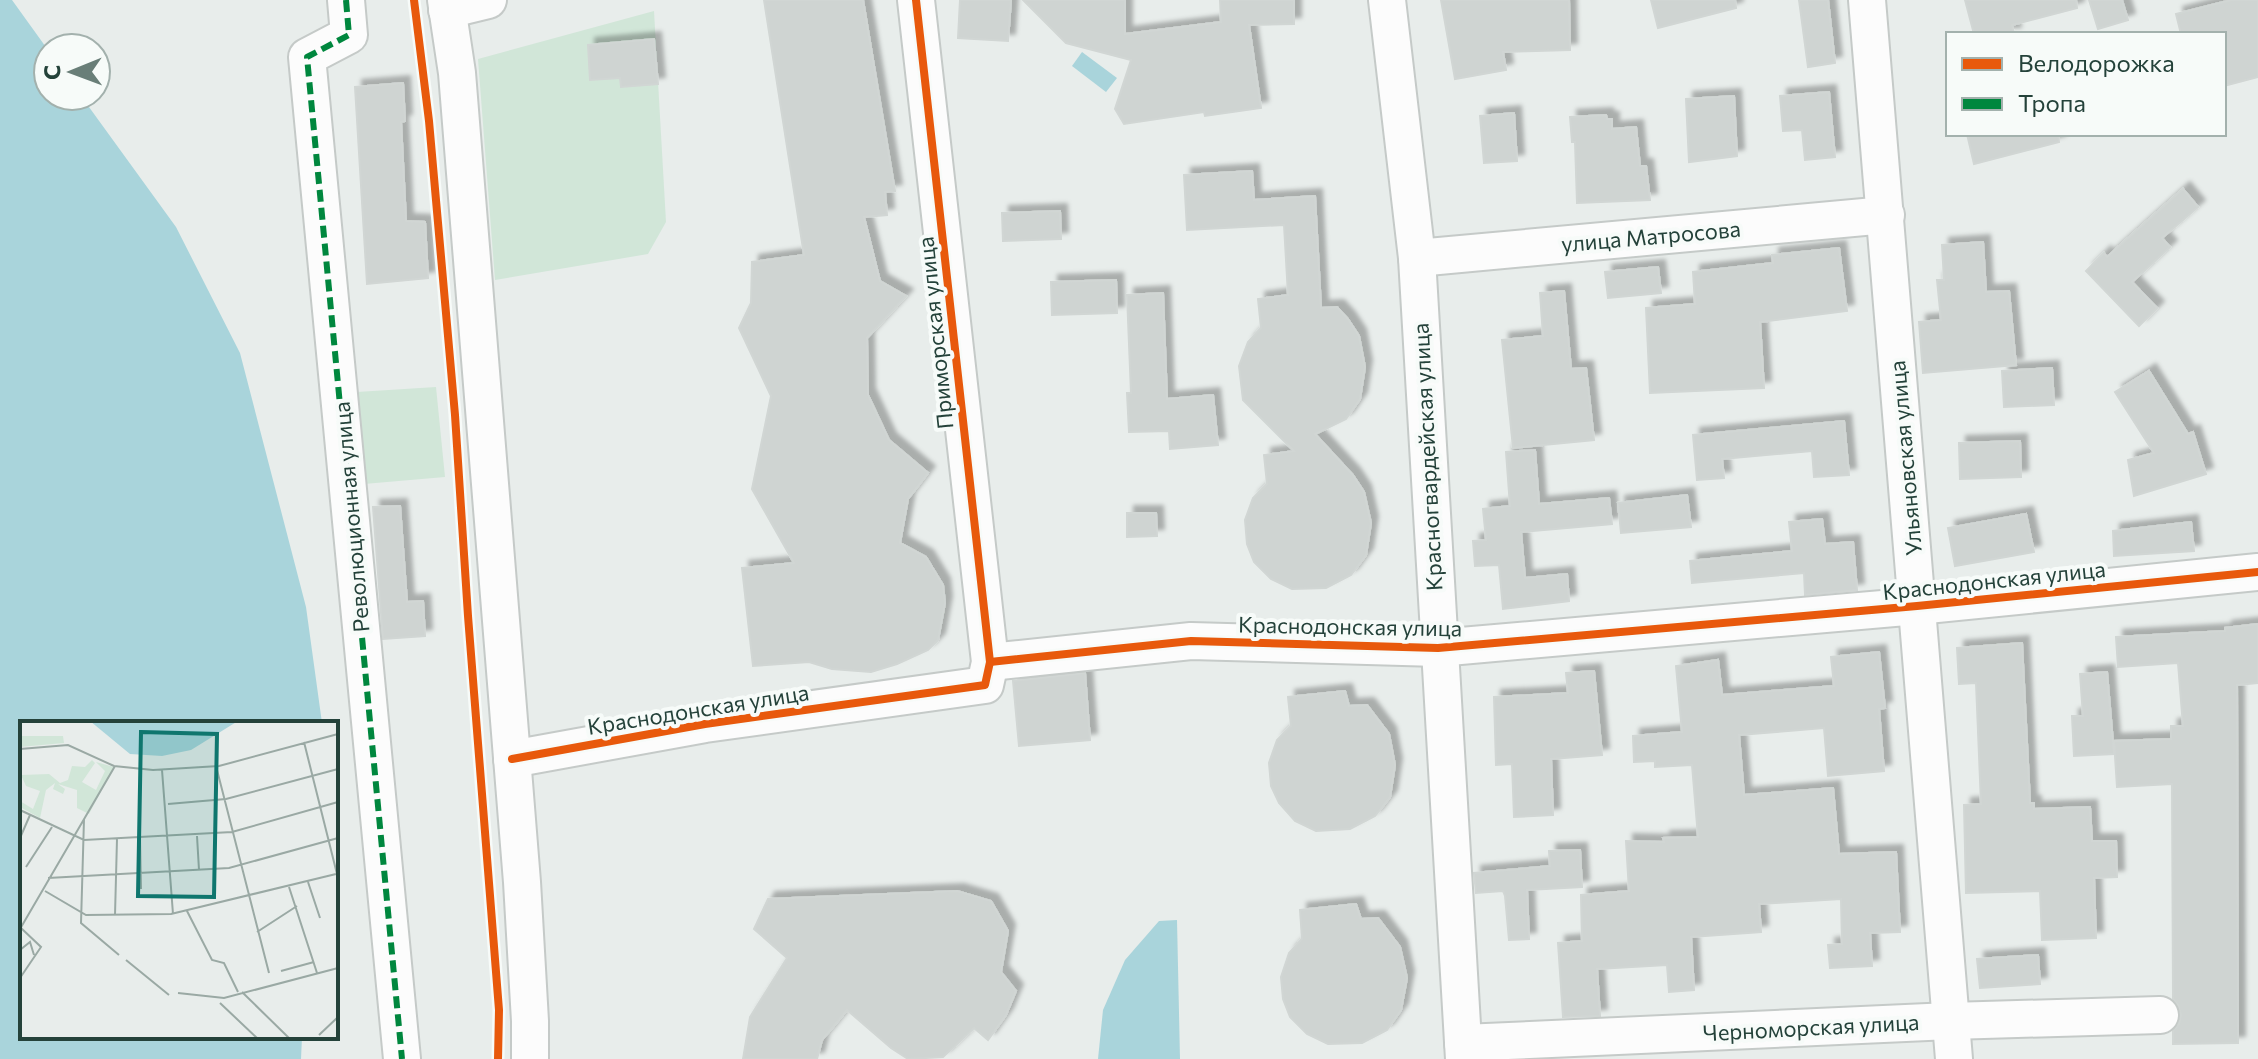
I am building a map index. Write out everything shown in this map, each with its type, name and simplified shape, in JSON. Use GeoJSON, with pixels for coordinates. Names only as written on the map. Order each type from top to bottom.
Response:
{"type":"FeatureCollection","features":[{"type":"Feature","properties":{"kind":"street","name":"Революционная улица"},"geometry":{"type":"LineString","coordinates":[[346,0],[349,35],[307,57],[402,1059]]}},
{"type":"Feature","properties":{"kind":"street"},"geometry":{"type":"LineString","coordinates":[[488,0],[446,5],[458,89],[512,759],[530,1059]]}},
{"type":"Feature","properties":{"kind":"street","name":"Приморская улица"},"geometry":{"type":"LineString","coordinates":[[916,0],[990,662]]}},
{"type":"Feature","properties":{"kind":"street","name":"Красногвардейская улица"},"geometry":{"type":"LineString","coordinates":[[1387,0],[1417,258],[1463,1051]]}},
{"type":"Feature","properties":{"kind":"street","name":"Ульяновская улица"},"geometry":{"type":"LineString","coordinates":[[1867,0],[1954,1059]]}},
{"type":"Feature","properties":{"kind":"street","name":"улица Матросова"},"geometry":{"type":"LineString","coordinates":[[1417,258],[1886,215]]}},
{"type":"Feature","properties":{"kind":"street","name":"Краснодонская улица"},"geometry":{"type":"LineString","coordinates":[[512,759],[705,724],[985,685],[990,662],[1191,641],[1438,648],[2258,572]]}},
{"type":"Feature","properties":{"kind":"street","name":"Черноморская улица"},"geometry":{"type":"LineString","coordinates":[[1463,1051],[1950,1021],[2160,1015]]}},
{"type":"Feature","properties":{"kind":"green space"},"geometry":{"type":"Polygon","coordinates":[[[654,11],[666,222],[648,254],[495,280],[478,59],[654,11]]]}},
{"type":"Feature","properties":{"kind":"green space"},"geometry":{"type":"Polygon","coordinates":[[[436,387],[445,477],[364,484],[357,392],[436,387]]]}},
{"type":"Feature","properties":{"kind":"water"},"geometry":{"type":"Polygon","coordinates":[[[0,0],[12,0],[35,32],[32,32],[32,112],[93,112],[176,227],[240,353],[306,607],[322,721],[20,721],[20,1039],[302,1039],[301,1059],[0,1059],[0,0]]]}},
{"type":"Feature","properties":{"kind":"water"},"geometry":{"type":"Polygon","coordinates":[[[1082,52],[1117,78],[1106,92],[1072,66],[1082,52]]]}},
{"type":"Feature","properties":{"kind":"water"},"geometry":{"type":"Polygon","coordinates":[[[1177,920],[1180,1059],[1098,1059],[1103,1010],[1125,960],[1159,921],[1177,920]]]}},
{"type":"Feature","properties":{"kind":"building"},"geometry":{"type":"Polygon","coordinates":[[[764,0],[863,0],[895,191],[885,192],[887,215],[864,217],[880,281],[906,296],[867,338],[868,395],[889,440],[928,473],[908,499],[900,543],[926,557],[943,585],[945,603],[938,640],[928,650],[871,672],[832,669],[809,662],[753,666],[742,568],[794,563],[752,489],[771,396],[739,328],[751,303],[752,262],[804,255],[764,0]]]}},
{"type":"Feature","properties":{"kind":"building"},"geometry":{"type":"Polygon","coordinates":[[[960,0],[1011,0],[1008,41],[958,38],[960,0]]]}},
{"type":"Feature","properties":{"kind":"building"},"geometry":{"type":"Polygon","coordinates":[[[1023,0],[1125,0],[1125,34],[1221,22],[1220,0],[1294,0],[1294,24],[1249,25],[1261,108],[1205,116],[1204,112],[1124,124],[1115,109],[1131,60],[1066,43],[1023,0]]]}},
{"type":"Feature","properties":{"kind":"building"},"geometry":{"type":"Polygon","coordinates":[[[1441,0],[1569,0],[1570,50],[1503,52],[1506,70],[1455,79],[1441,0]]]}},
{"type":"Feature","properties":{"kind":"building"},"geometry":{"type":"Polygon","coordinates":[[[1651,0],[1735,0],[1736,8],[1658,28],[1651,0]]]}},
{"type":"Feature","properties":{"kind":"building"},"geometry":{"type":"Polygon","coordinates":[[[1799,0],[1828,0],[1835,63],[1808,67],[1799,0]]]}},
{"type":"Feature","properties":{"kind":"building"},"geometry":{"type":"Polygon","coordinates":[[[1965,0],[2076,0],[2077,8],[2012,25],[2014,32],[1973,32],[1965,0]]]}},
{"type":"Feature","properties":{"kind":"building"},"geometry":{"type":"Polygon","coordinates":[[[2089,0],[2122,0],[2128,20],[2098,29],[2089,0]]]}},
{"type":"Feature","properties":{"kind":"building"},"geometry":{"type":"Polygon","coordinates":[[[2231,0],[2258,0],[2258,77],[2226,85],[2226,32],[2180,32],[2176,14],[2231,0]]]}},
{"type":"Feature","properties":{"kind":"building"},"geometry":{"type":"Polygon","coordinates":[[[654,39],[658,84],[621,87],[620,78],[590,80],[588,45],[654,39]]]}},
{"type":"Feature","properties":{"kind":"building"},"geometry":{"type":"Polygon","coordinates":[[[403,83],[405,121],[401,122],[406,221],[425,222],[428,278],[367,284],[355,87],[403,83]]]}},
{"type":"Feature","properties":{"kind":"building"},"geometry":{"type":"Polygon","coordinates":[[[1829,92],[1835,157],[1805,160],[1802,130],[1783,131],[1780,96],[1829,92]]]}},
{"type":"Feature","properties":{"kind":"building"},"geometry":{"type":"Polygon","coordinates":[[[1734,96],[1737,156],[1689,162],[1686,99],[1734,96]]]}},
{"type":"Feature","properties":{"kind":"building"},"geometry":{"type":"Polygon","coordinates":[[[1514,113],[1517,161],[1484,163],[1480,116],[1514,113]]]}},
{"type":"Feature","properties":{"kind":"building"},"geometry":{"type":"Polygon","coordinates":[[[1606,115],[1607,119],[1612,119],[1612,129],[1636,127],[1640,166],[1646,166],[1650,200],[1577,203],[1575,142],[1572,142],[1570,117],[1606,115]]]}},
{"type":"Feature","properties":{"kind":"building"},"geometry":{"type":"Polygon","coordinates":[[[1967,136],[2058,136],[2059,142],[1974,164],[1967,136]]]}},
{"type":"Feature","properties":{"kind":"building"},"geometry":{"type":"Polygon","coordinates":[[[1252,171],[1254,200],[1315,196],[1321,308],[1337,307],[1348,319],[1359,336],[1365,367],[1360,399],[1346,419],[1315,434],[1353,475],[1364,492],[1371,523],[1366,555],[1351,575],[1326,588],[1292,589],[1271,579],[1254,562],[1247,544],[1245,520],[1253,498],[1267,484],[1264,455],[1294,451],[1243,400],[1239,366],[1248,342],[1261,328],[1258,299],[1288,295],[1284,225],[1187,230],[1184,175],[1252,171]]]}},
{"type":"Feature","properties":{"kind":"building"},"geometry":{"type":"Polygon","coordinates":[[[2183,189],[2198,207],[2162,238],[2170,247],[2132,282],[2157,308],[2139,326],[2086,271],[2104,253],[2107,257],[2183,189]]]}},
{"type":"Feature","properties":{"kind":"building"},"geometry":{"type":"Polygon","coordinates":[[[1060,211],[1061,239],[1003,241],[1002,213],[1060,211]]]}},
{"type":"Feature","properties":{"kind":"building"},"geometry":{"type":"Polygon","coordinates":[[[1983,242],[1986,292],[2009,291],[2016,365],[1923,373],[1919,322],[1941,320],[1937,280],[1944,280],[1942,245],[1983,242]]]}},
{"type":"Feature","properties":{"kind":"building"},"geometry":{"type":"Polygon","coordinates":[[[1839,248],[1847,311],[1760,322],[1764,388],[1650,393],[1646,308],[1695,304],[1693,272],[1773,263],[1772,255],[1839,248]]]}},
{"type":"Feature","properties":{"kind":"building"},"geometry":{"type":"Polygon","coordinates":[[[1658,267],[1661,293],[1608,298],[1605,272],[1658,267]]]}},
{"type":"Feature","properties":{"kind":"building"},"geometry":{"type":"Polygon","coordinates":[[[1116,280],[1117,313],[1052,315],[1051,282],[1116,280]]]}},
{"type":"Feature","properties":{"kind":"building"},"geometry":{"type":"Polygon","coordinates":[[[1564,291],[1571,369],[1586,368],[1594,440],[1513,448],[1502,340],[1543,336],[1540,293],[1564,291]]]}},
{"type":"Feature","properties":{"kind":"building"},"geometry":{"type":"Polygon","coordinates":[[[1163,293],[1167,399],[1213,395],[1218,445],[1170,449],[1169,431],[1129,432],[1127,393],[1131,393],[1127,295],[1163,293]]]}},
{"type":"Feature","properties":{"kind":"building"},"geometry":{"type":"Polygon","coordinates":[[[2052,368],[2054,405],[2004,407],[2002,371],[2052,368]]]}},
{"type":"Feature","properties":{"kind":"building"},"geometry":{"type":"Polygon","coordinates":[[[2149,371],[2188,434],[2193,432],[2206,474],[2134,496],[2128,460],[2154,453],[2115,392],[2149,371]]]}},
{"type":"Feature","properties":{"kind":"building"},"geometry":{"type":"Polygon","coordinates":[[[1844,421],[1849,475],[1814,477],[1812,451],[1722,459],[1724,478],[1697,480],[1693,435],[1844,421]]]}},
{"type":"Feature","properties":{"kind":"building"},"geometry":{"type":"Polygon","coordinates":[[[2020,441],[2021,477],[1960,479],[1959,443],[2020,441]]]}},
{"type":"Feature","properties":{"kind":"building"},"geometry":{"type":"Polygon","coordinates":[[[1535,450],[1539,504],[1609,498],[1612,524],[1521,532],[1525,578],[1567,574],[1569,601],[1503,609],[1499,565],[1475,566],[1473,541],[1486,540],[1483,509],[1510,506],[1506,452],[1535,450]]]}},
{"type":"Feature","properties":{"kind":"building"},"geometry":{"type":"Polygon","coordinates":[[[1687,495],[1691,527],[1621,533],[1618,503],[1687,495]]]}},
{"type":"Feature","properties":{"kind":"building"},"geometry":{"type":"Polygon","coordinates":[[[400,506],[407,602],[423,601],[425,636],[383,639],[373,507],[400,506]]]}},
{"type":"Feature","properties":{"kind":"building"},"geometry":{"type":"Polygon","coordinates":[[[1127,513],[1156,513],[1157,536],[1127,537],[1127,513]]]}},
{"type":"Feature","properties":{"kind":"building"},"geometry":{"type":"Polygon","coordinates":[[[2026,514],[2034,552],[1955,566],[1948,528],[2026,514]]]}},
{"type":"Feature","properties":{"kind":"building"},"geometry":{"type":"Polygon","coordinates":[[[1822,519],[1825,544],[1853,542],[1857,590],[1805,595],[1804,573],[1692,583],[1690,561],[1792,551],[1789,522],[1822,519]]]}},
{"type":"Feature","properties":{"kind":"building"},"geometry":{"type":"Polygon","coordinates":[[[2191,522],[2194,551],[2114,556],[2113,531],[2191,522]]]}},
{"type":"Feature","properties":{"kind":"building"},"geometry":{"type":"Polygon","coordinates":[[[2258,624],[2258,683],[2237,685],[2238,1043],[2173,1044],[2173,1031],[2181,1015],[2173,999],[2172,784],[2117,787],[2114,741],[2171,739],[2171,726],[2183,726],[2178,663],[2118,667],[2116,637],[2225,631],[2225,628],[2258,624]]]}},
{"type":"Feature","properties":{"kind":"building"},"geometry":{"type":"Polygon","coordinates":[[[2022,643],[2030,803],[2034,803],[2034,809],[2090,807],[2092,841],[2116,841],[2117,877],[2094,878],[2096,938],[2042,940],[2040,891],[1966,893],[1964,805],[1981,804],[1976,683],[1959,684],[1957,648],[2022,643]]]}},
{"type":"Feature","properties":{"kind":"building"},"geometry":{"type":"Polygon","coordinates":[[[1879,652],[1885,708],[1879,709],[1884,771],[1828,776],[1824,728],[1739,735],[1744,795],[1833,788],[1839,854],[1896,852],[1900,932],[1870,933],[1872,966],[1830,968],[1828,945],[1842,944],[1841,899],[1759,904],[1761,932],[1691,937],[1694,990],[1669,992],[1667,965],[1597,969],[1600,1016],[1563,1017],[1558,943],[1582,941],[1581,895],[1629,891],[1626,841],[1664,842],[1663,838],[1698,837],[1692,765],[1655,767],[1655,761],[1634,762],[1633,736],[1682,732],[1676,666],[1718,660],[1722,695],[1834,686],[1831,657],[1879,652]]]}},
{"type":"Feature","properties":{"kind":"building"},"geometry":{"type":"Polygon","coordinates":[[[1594,671],[1602,755],[1551,759],[1553,815],[1514,817],[1512,764],[1496,765],[1494,697],[1568,693],[1566,673],[1594,671]]]}},
{"type":"Feature","properties":{"kind":"building"},"geometry":{"type":"Polygon","coordinates":[[[2107,672],[2114,754],[2074,756],[2072,716],[2083,716],[2080,674],[2107,672]]]}},
{"type":"Feature","properties":{"kind":"building"},"geometry":{"type":"Polygon","coordinates":[[[1085,673],[1090,740],[1019,746],[1013,681],[1085,673]]]}},
{"type":"Feature","properties":{"kind":"building"},"geometry":{"type":"Polygon","coordinates":[[[1345,691],[1349,706],[1367,705],[1389,734],[1395,765],[1390,797],[1375,816],[1350,829],[1316,831],[1295,821],[1279,803],[1271,786],[1269,763],[1277,740],[1291,726],[1288,697],[1345,691]]]}},
{"type":"Feature","properties":{"kind":"building"},"geometry":{"type":"Polygon","coordinates":[[[1580,850],[1582,887],[1527,890],[1529,939],[1509,940],[1503,891],[1476,893],[1474,873],[1550,866],[1549,851],[1580,850]]]}},
{"type":"Feature","properties":{"kind":"building"},"geometry":{"type":"Polygon","coordinates":[[[957,891],[991,901],[1008,931],[1001,972],[1016,991],[1006,1015],[988,1040],[974,1028],[943,1057],[908,1059],[847,1010],[822,1040],[817,1059],[743,1059],[750,1017],[787,958],[754,929],[768,899],[957,891]]]}},
{"type":"Feature","properties":{"kind":"building"},"geometry":{"type":"Polygon","coordinates":[[[1356,904],[1361,919],[1378,918],[1400,947],[1407,978],[1401,1010],[1387,1030],[1362,1043],[1328,1044],[1307,1034],[1290,1017],[1283,999],[1281,977],[1289,953],[1302,939],[1300,910],[1356,904]]]}},
{"type":"Feature","properties":{"kind":"building"},"geometry":{"type":"Polygon","coordinates":[[[2038,955],[2040,984],[1980,988],[1977,959],[2038,955]]]}},
{"type":"Feature","properties":{"kind":"marked path"},"geometry":{"type":"LineString","coordinates":[[346,0],[349,35],[307,57],[402,1059]]}},
{"type":"Feature","properties":{"kind":"cycle path"},"geometry":{"type":"LineString","coordinates":[[414,0],[429,121],[455,415],[499,1010],[498,1059]]}},
{"type":"Feature","properties":{"kind":"cycle path"},"geometry":{"type":"LineString","coordinates":[[512,759],[705,724],[985,685],[990,662],[916,0]]}},
{"type":"Feature","properties":{"kind":"cycle path"},"geometry":{"type":"LineString","coordinates":[[990,662],[1191,641],[1438,648],[2258,572]]}}]}
